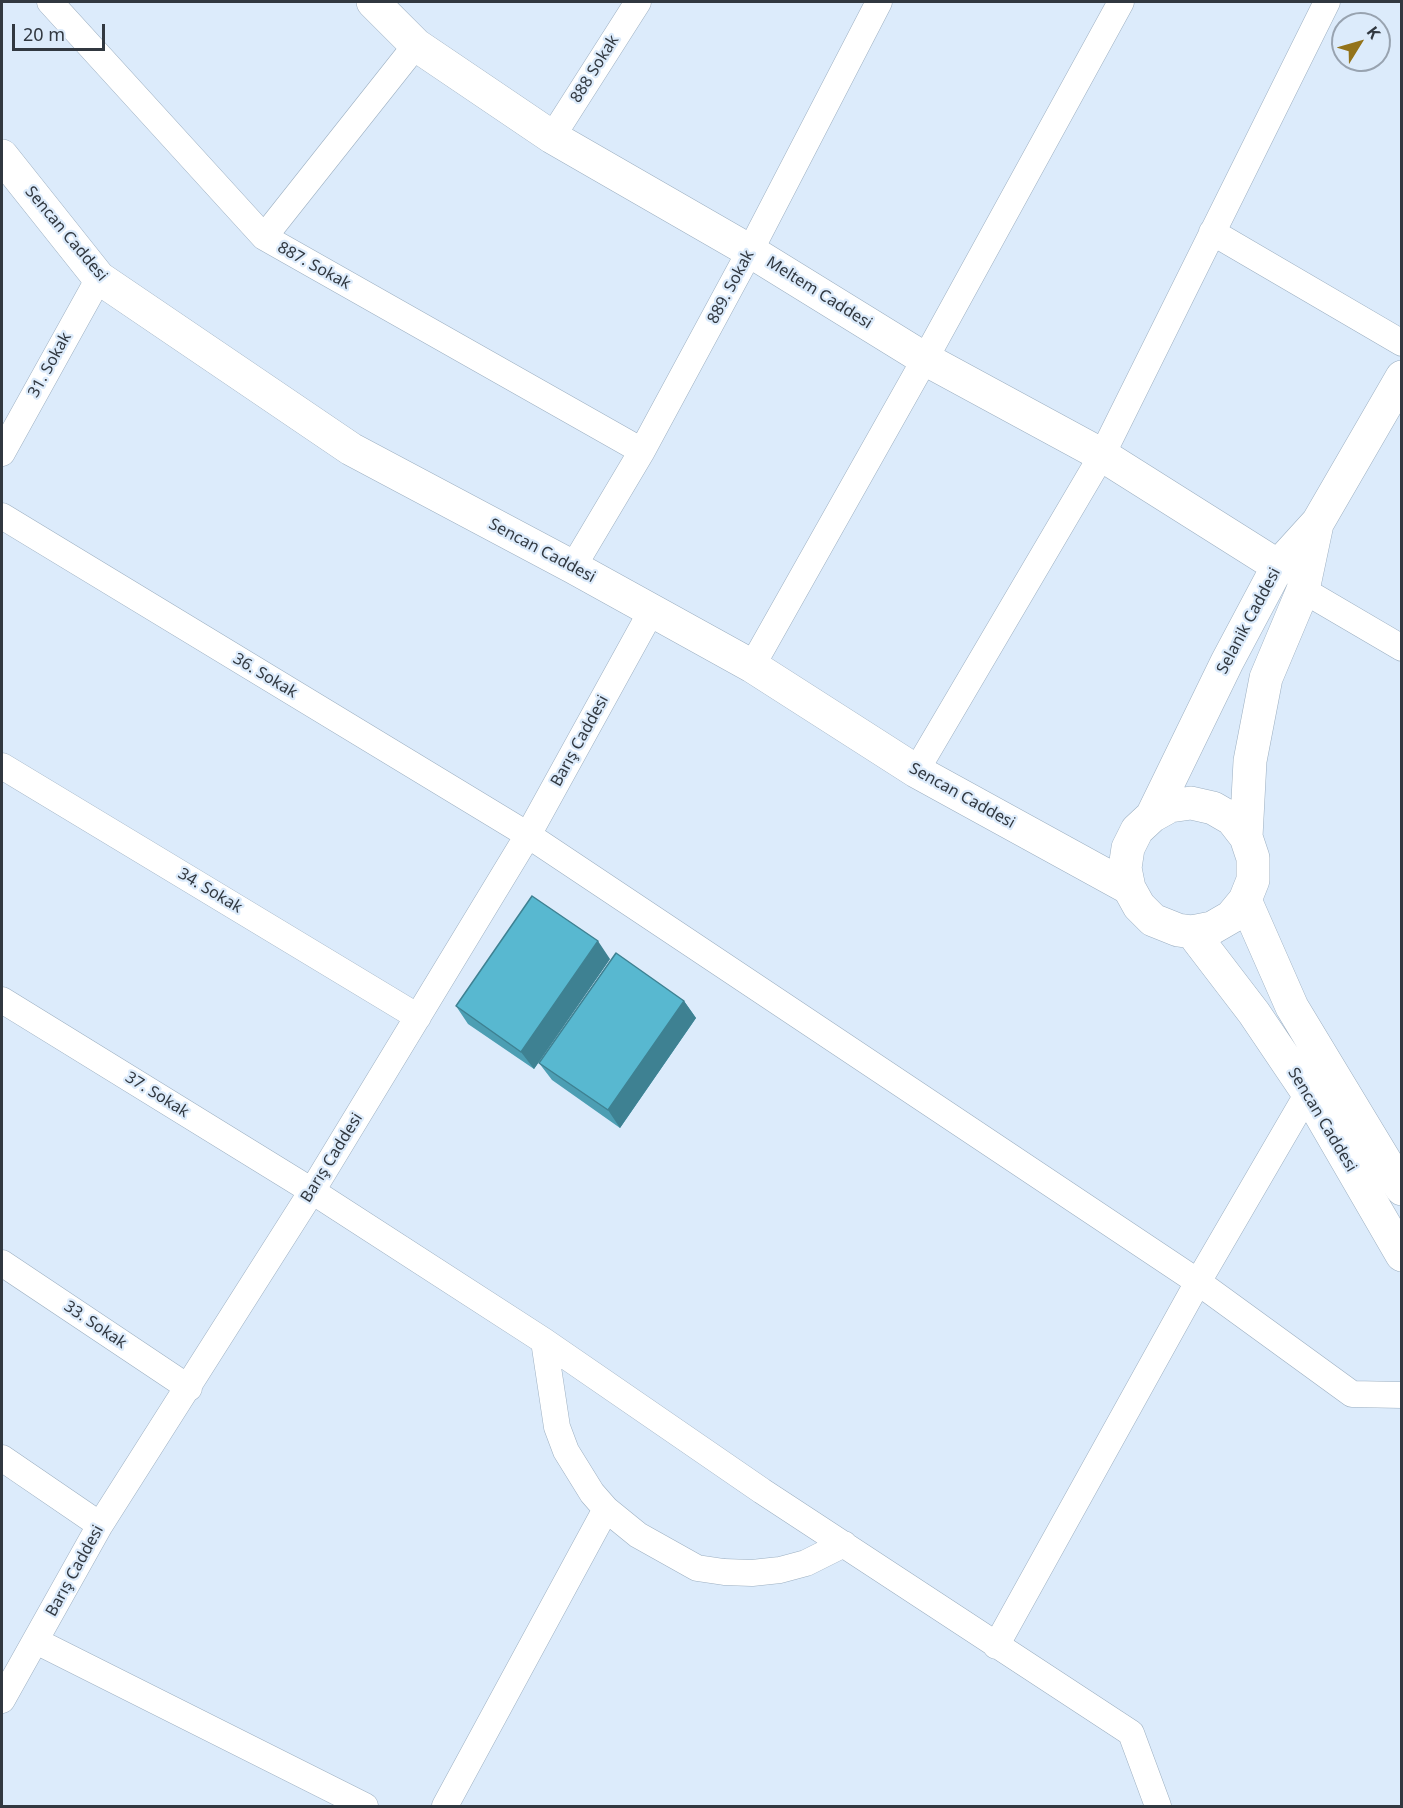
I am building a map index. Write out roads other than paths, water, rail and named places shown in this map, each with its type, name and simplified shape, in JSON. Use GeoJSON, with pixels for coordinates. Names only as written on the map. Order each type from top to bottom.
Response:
{"type":"FeatureCollection","features":[{"type":"Feature","properties":{"kind":"street","name":"887. Sokak"},"geometry":{"type":"LineString","coordinates":[[50,2],[264,237],[642,451]]}},
{"type":"Feature","properties":{"kind":"street","name":"Meltem Caddesi"},"geometry":{"type":"LineString","coordinates":[[373,2],[416,45],[552,137],[750,251],[925,359],[1102,454],[1278,566]]}},
{"type":"Feature","properties":{"kind":"street","name":"888 Sokak"},"geometry":{"type":"LineString","coordinates":[[552,137],[638,2]]}},
{"type":"Feature","properties":{"kind":"street","name":"889. Sokak"},"geometry":{"type":"LineString","coordinates":[[573,567],[642,451],[750,251],[879,2]]}},
{"type":"Feature","properties":{"kind":"street"},"geometry":{"type":"LineString","coordinates":[[752,666],[925,359],[1121,2]]}},
{"type":"Feature","properties":{"kind":"street"},"geometry":{"type":"LineString","coordinates":[[916,771],[1102,454],[1327,2]]}},
{"type":"Feature","properties":{"kind":"street"},"geometry":{"type":"LineString","coordinates":[[264,237],[416,45]]}},
{"type":"Feature","properties":{"kind":"street","name":"Sencan Caddesi"},"geometry":{"type":"LineString","coordinates":[[2,156],[99,278],[351,449],[573,567],[752,666],[916,771],[1129,888]]}},
{"type":"Feature","properties":{"kind":"street"},"geometry":{"type":"LineString","coordinates":[[1212,232],[1401,343]]}},
{"type":"Feature","properties":{"kind":"street","name":"31. Sokak"},"geometry":{"type":"LineString","coordinates":[[2,453],[99,278]]}},
{"type":"Feature","properties":{"kind":"street","name":"Selanik Caddesi"},"geometry":{"type":"LineString","coordinates":[[1152,816],[1227,662],[1278,566],[1318,522],[1401,376]]}},
{"type":"Feature","properties":{"kind":"street","name":"36. Sokak"},"geometry":{"type":"LineString","coordinates":[[2,516],[528,836],[1198,1282],[1352,1394],[1401,1395]]}},
{"type":"Feature","properties":{"kind":"street"},"geometry":{"type":"LineString","coordinates":[[1246,837],[1250,761],[1266,678],[1303,590],[1318,522]]}},
{"type":"Feature","properties":{"kind":"street"},"geometry":{"type":"LineString","coordinates":[[1303,590],[1401,648]]}},
{"type":"Feature","properties":{"kind":"street","name":"Barış Caddesi"},"geometry":{"type":"LineString","coordinates":[[2,1700],[100,1525],[312,1191],[528,836],[652,610]]}},
{"type":"Feature","properties":{"kind":"street","name":"34. Sokak"},"geometry":{"type":"LineString","coordinates":[[2,766],[418,1017]]}},
{"type":"Feature","properties":{"kind":"street"},"geometry":{"type":"LineString","coordinates":[[1191,803],[1213,808],[1232,819],[1246,837],[1253,858],[1253,880],[1245,900],[1231,917],[1212,928],[1192,932],[1172,929],[1153,920],[1139,906],[1129,888],[1125,868],[1128,848],[1137,830],[1152,816],[1170,806],[1191,803]]}},
{"type":"Feature","properties":{"kind":"street"},"geometry":{"type":"LineString","coordinates":[[1245,900],[1292,1006],[1401,1189]]}},
{"type":"Feature","properties":{"kind":"street","name":"Sencan Caddesi"},"geometry":{"type":"LineString","coordinates":[[1192,932],[1254,1013],[1308,1093],[1401,1255]]}},
{"type":"Feature","properties":{"kind":"street","name":"37. Sokak"},"geometry":{"type":"LineString","coordinates":[[2,1000],[312,1191],[544,1341],[996,1646],[1131,1733],[1152,1801]]}},
{"type":"Feature","properties":{"kind":"street"},"geometry":{"type":"LineString","coordinates":[[996,1646],[1198,1282],[1308,1093]]}},
{"type":"Feature","properties":{"kind":"street","name":"33. Sokak"},"geometry":{"type":"LineString","coordinates":[[2,1263],[189,1388]]}},
{"type":"Feature","properties":{"kind":"street"},"geometry":{"type":"LineString","coordinates":[[544,1341],[560,1435],[578,1473],[606,1509],[630,1529],[697,1568],[715,1571],[752,1573],[780,1570],[806,1563],[844,1544]]}},
{"type":"Feature","properties":{"kind":"street"},"geometry":{"type":"LineString","coordinates":[[2,1458],[100,1525]]}},
{"type":"Feature","properties":{"kind":"street"},"geometry":{"type":"LineString","coordinates":[[445,1806],[606,1509]]}},
{"type":"Feature","properties":{"kind":"street"},"geometry":{"type":"LineString","coordinates":[[36,1641],[365,1806]]}}]}
